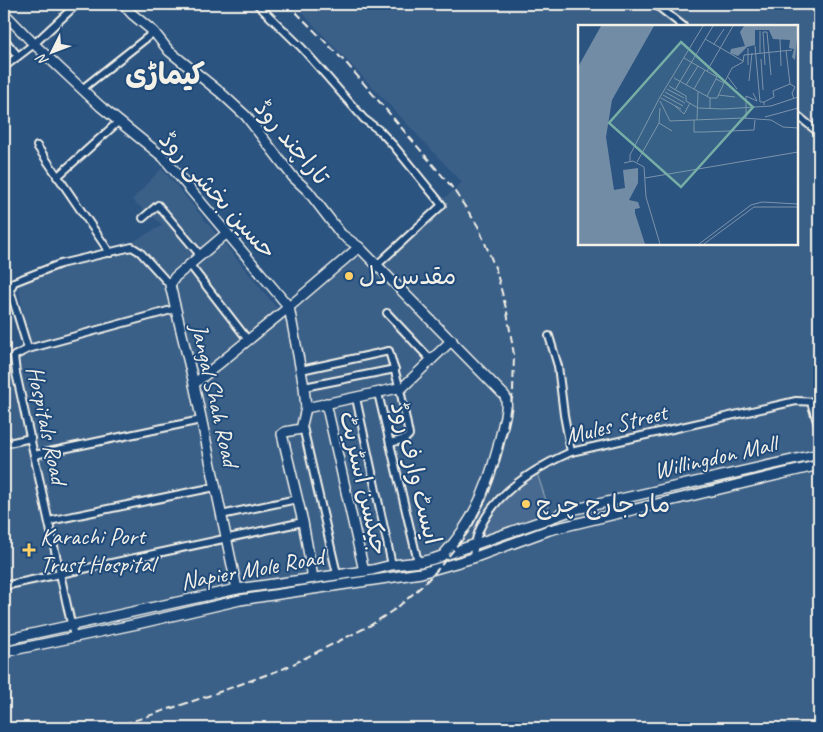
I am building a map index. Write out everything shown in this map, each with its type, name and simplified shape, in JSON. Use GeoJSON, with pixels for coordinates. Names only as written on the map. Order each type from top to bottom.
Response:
{"type":"FeatureCollection","features":[{"type":"Feature","properties":{"kind":"street"},"geometry":{"type":"LineString","coordinates":[[4,67],[34,44],[78,4]]}},
{"type":"Feature","properties":{"kind":"street","name":"تاراچند روڈ"},"geometry":{"type":"LineString","coordinates":[[123,4],[154,32],[169,51],[246,116],[293,177],[308,191],[340,234],[359,247],[502,392],[507,404],[496,456],[482,496],[466,526],[431,570]]}},
{"type":"Feature","properties":{"kind":"street"},"geometry":{"type":"LineString","coordinates":[[257,4],[302,48],[364,119],[380,131],[394,146],[442,205],[377,265]]}},
{"type":"Feature","properties":{"kind":"street"},"geometry":{"type":"LineString","coordinates":[[655,4],[682,25]]}},
{"type":"Feature","properties":{"kind":"street","name":"حسین بخشی روڈ"},"geometry":{"type":"LineString","coordinates":[[4,13],[34,44],[118,122],[163,157],[289,307]]}},
{"type":"Feature","properties":{"kind":"street"},"geometry":{"type":"LineString","coordinates":[[82,89],[154,32]]}},
{"type":"Feature","properties":{"kind":"street"},"geometry":{"type":"LineString","coordinates":[[4,40],[18,56]]}},
{"type":"Feature","properties":{"kind":"street"},"geometry":{"type":"LineString","coordinates":[[798,117],[819,133]]}},
{"type":"Feature","properties":{"kind":"street"},"geometry":{"type":"LineString","coordinates":[[58,177],[118,122]]}},
{"type":"Feature","properties":{"kind":"street"},"geometry":{"type":"LineString","coordinates":[[37,146],[110,253]]}},
{"type":"Feature","properties":{"kind":"street"},"geometry":{"type":"LineString","coordinates":[[143,218],[158,205],[201,256]]}},
{"type":"Feature","properties":{"kind":"street"},"geometry":{"type":"LineString","coordinates":[[4,285],[12,284],[60,264],[132,247],[170,284],[174,277],[190,266],[227,233]]}},
{"type":"Feature","properties":{"kind":"street"},"geometry":{"type":"LineString","coordinates":[[194,384],[359,247]]}},
{"type":"Feature","properties":{"kind":"street"},"geometry":{"type":"LineString","coordinates":[[190,266],[248,340]]}},
{"type":"Feature","properties":{"kind":"street"},"geometry":{"type":"LineString","coordinates":[[12,284],[10,290],[28,349]]}},
{"type":"Feature","properties":{"kind":"street","name":"Jangal Shah Road"},"geometry":{"type":"LineString","coordinates":[[170,284],[194,384],[237,589]]}},
{"type":"Feature","properties":{"kind":"street"},"geometry":{"type":"LineString","coordinates":[[289,307],[304,387],[306,408],[303,427],[337,574]]}},
{"type":"Feature","properties":{"kind":"street","name":"Hospitals Road"},"geometry":{"type":"LineString","coordinates":[[74,637],[14,358],[16,354],[28,349],[175,309]]}},
{"type":"Feature","properties":{"kind":"street"},"geometry":{"type":"LineString","coordinates":[[387,312],[431,360]]}},
{"type":"Feature","properties":{"kind":"street"},"geometry":{"type":"LineString","coordinates":[[548,336],[558,366],[571,452]]}},
{"type":"Feature","properties":{"kind":"street"},"geometry":{"type":"LineString","coordinates":[[306,408],[400,389],[452,340]]}},
{"type":"Feature","properties":{"kind":"street"},"geometry":{"type":"LineString","coordinates":[[301,370],[387,350],[391,354],[395,369],[409,435],[405,439],[390,442]]}},
{"type":"Feature","properties":{"kind":"street"},"geometry":{"type":"LineString","coordinates":[[304,387],[395,369]]}},
{"type":"Feature","properties":{"kind":"street","name":"ایسٹ وارف روڈ"},"geometry":{"type":"LineString","coordinates":[[378,393],[418,562]]}},
{"type":"Feature","properties":{"kind":"street"},"geometry":{"type":"LineString","coordinates":[[356,398],[392,565]]}},
{"type":"Feature","properties":{"kind":"street","name":"Mules Street"},"geometry":{"type":"LineString","coordinates":[[473,558],[480,526],[496,502],[534,470],[571,452],[796,402],[819,402]]}},
{"type":"Feature","properties":{"kind":"street"},"geometry":{"type":"LineString","coordinates":[[811,402],[819,428]]}},
{"type":"Feature","properties":{"kind":"street","name":"جیکسن اسٹریٹ"},"geometry":{"type":"LineString","coordinates":[[326,404],[364,571]]}},
{"type":"Feature","properties":{"kind":"street"},"geometry":{"type":"LineString","coordinates":[[34,455],[201,420]]}},
{"type":"Feature","properties":{"kind":"street"},"geometry":{"type":"LineString","coordinates":[[303,427],[282,434],[303,522],[313,578]]}},
{"type":"Feature","properties":{"kind":"street"},"geometry":{"type":"LineString","coordinates":[[4,444],[31,438]]}},
{"type":"Feature","properties":{"kind":"street","name":"Willingdon Mall"},"geometry":{"type":"LineString","coordinates":[[475,545],[576,509],[819,454]]}},
{"type":"Feature","properties":{"kind":"street","name":"Willingdon Mall"},"geometry":{"type":"LineString","coordinates":[[473,558],[549,530],[819,465]]}},
{"type":"Feature","properties":{"kind":"street"},"geometry":{"type":"LineString","coordinates":[[49,521],[215,487]]}},
{"type":"Feature","properties":{"kind":"street"},"geometry":{"type":"LineString","coordinates":[[221,515],[297,499]]}},
{"type":"Feature","properties":{"kind":"street"},"geometry":{"type":"LineString","coordinates":[[4,586],[303,522]]}},
{"type":"Feature","properties":{"kind":"street","name":"Napier Mole Road"},"geometry":{"type":"LineString","coordinates":[[4,640],[237,589],[418,562],[475,545]]}},
{"type":"Feature","properties":{"kind":"street","name":"Napier Mole Road"},"geometry":{"type":"LineString","coordinates":[[4,652],[240,600],[421,573],[473,558]]}},
{"type":"Feature","properties":{"kind":"shaded area"},"geometry":{"type":"Polygon","coordinates":[[[294,4],[819,4],[819,728],[4,728],[4,371],[16,368],[26,336],[18,279],[127,245],[163,225],[132,200],[161,169],[280,312],[354,243],[375,264],[462,182],[294,4]]]}},
{"type":"Feature","properties":{"kind":"shaded area"},"geometry":{"type":"Polygon","coordinates":[[[536,470],[551,516],[475,545],[482,526],[498,502],[536,470]]]}},
{"type":"Feature","properties":{"kind":"railway"},"geometry":{"type":"LineString","coordinates":[[112,728],[285,668],[371,625],[398,607],[439,568],[471,528],[486,499],[497,469],[506,434],[513,392],[514,355],[507,312],[496,270],[478,226],[451,186],[348,65],[288,4]]}},
{"type":"Feature","properties":{"kind":"place","name":"مقدس دل"},"geometry":{"type":"Point","coordinates":[349,276]}},
{"type":"Feature","properties":{"kind":"place","name":"مار جارج چرچ"},"geometry":{"type":"Point","coordinates":[526,504]}},
{"type":"Feature","properties":{"kind":"place","name":"Karachi Port Trust Hospital"},"geometry":{"type":"Point","coordinates":[29,550]}},
{"type":"Feature","properties":{"kind":"district","name":"کیماڑی"},"geometry":{"type":"Point","coordinates":[165,74]}}]}
